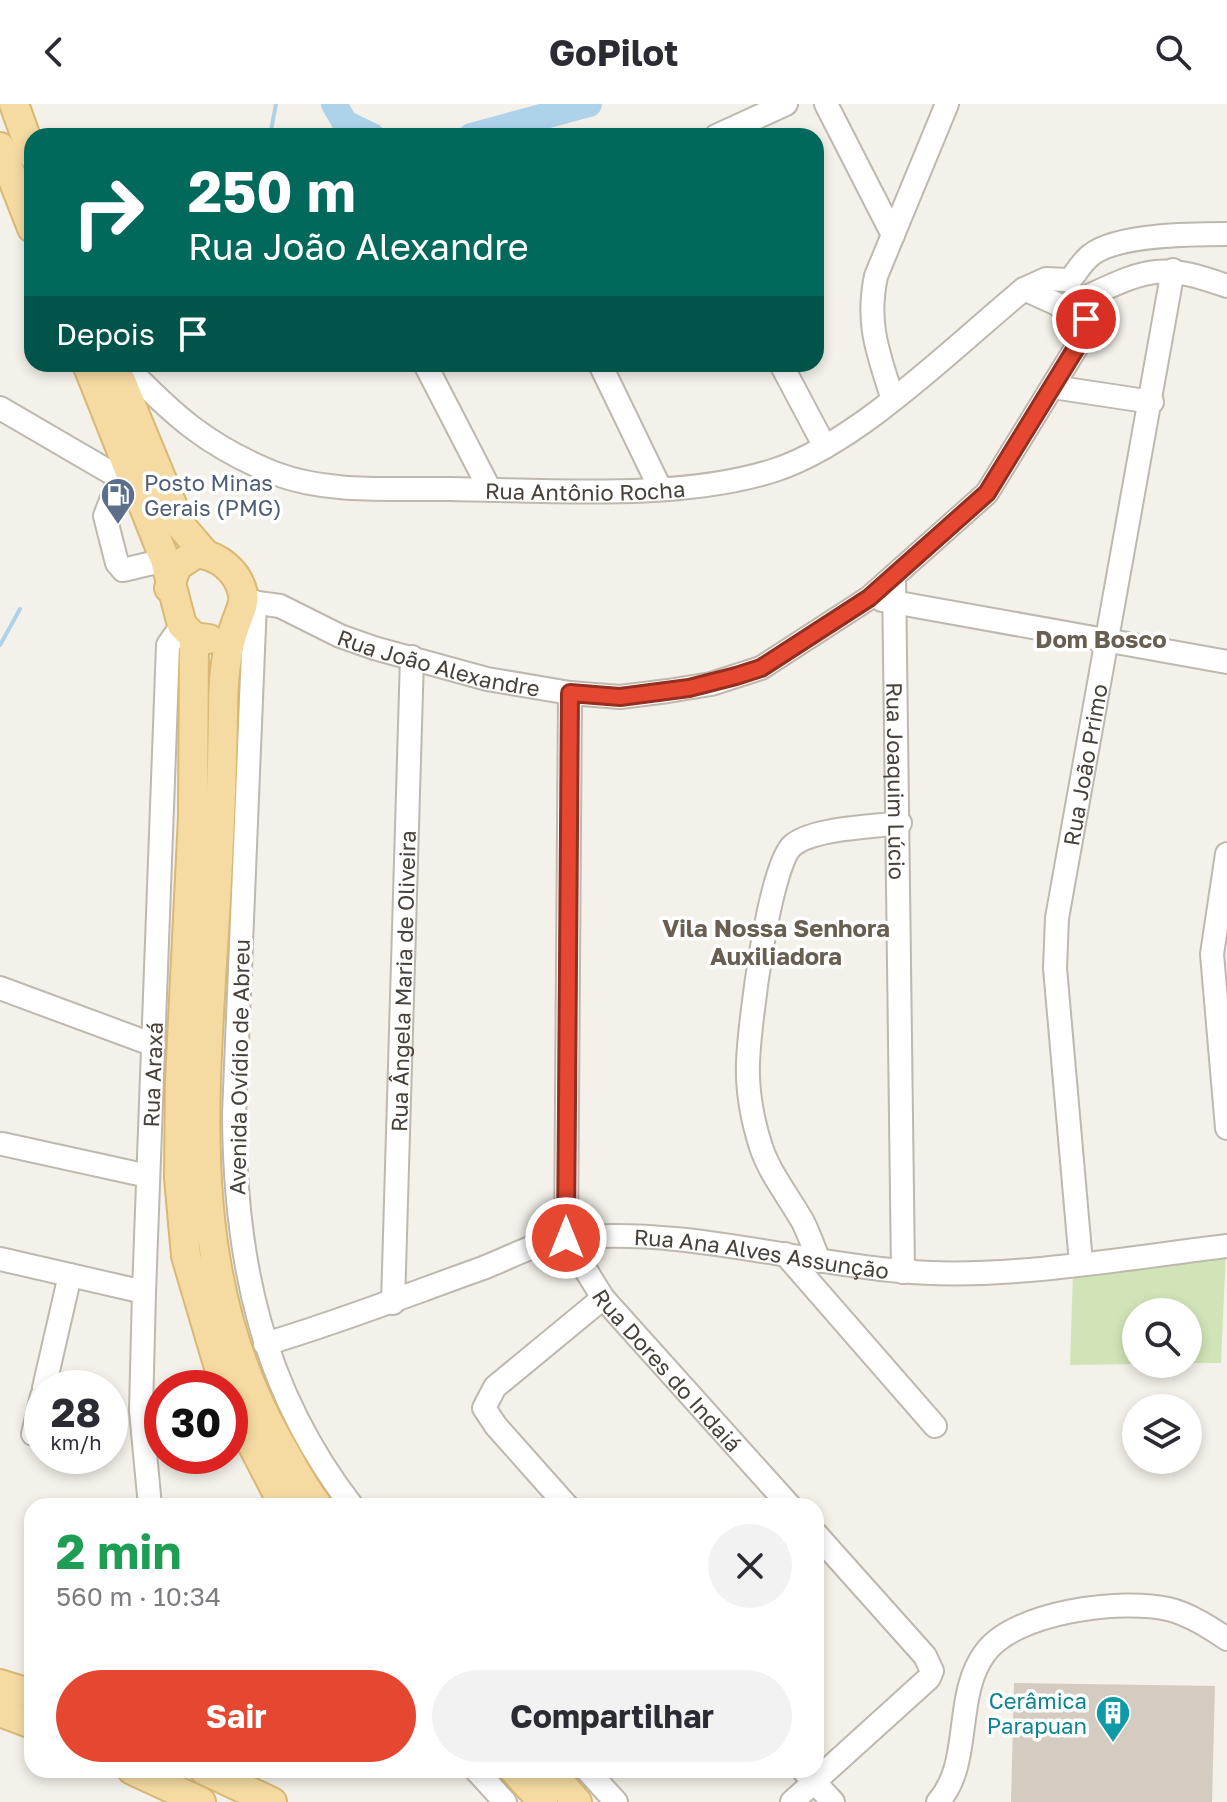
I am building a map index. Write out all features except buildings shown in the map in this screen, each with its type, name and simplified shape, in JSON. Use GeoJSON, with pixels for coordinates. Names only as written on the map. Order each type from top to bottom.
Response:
{"type":"FeatureCollection","features":[{"type":"Feature","properties":{"kind":"main road"},"geometry":{"type":"LineString","coordinates":[[14,104],[24,132]]}},
{"type":"Feature","properties":{"kind":"main road"},"geometry":{"type":"LineString","coordinates":[[0,147],[24,208]]}},
{"type":"Feature","properties":{"kind":"main road"},"geometry":{"type":"LineString","coordinates":[[90,372],[129,483],[165,560],[181,636],[193,817],[180,1080],[179,1178],[186,1256],[220,1370]]}},
{"type":"Feature","properties":{"kind":"main road"},"geometry":{"type":"LineString","coordinates":[[117,372],[181,526],[206,555]]}},
{"type":"Feature","properties":{"kind":"main road"},"geometry":{"type":"LineString","coordinates":[[169,588],[177,566],[197,553],[206,555],[218,559],[234,573],[244,610],[215,640],[181,636]]}},
{"type":"Feature","properties":{"kind":"main road","name":"Avenida Ovídio de Abreu"},"geometry":{"type":"LineString","coordinates":[[244,610],[227,649],[223,689],[221,819],[203,1134],[207,1200],[216,1272],[236,1350],[259,1405],[323,1497]]}},
{"type":"Feature","properties":{"kind":"main road"},"geometry":{"type":"LineString","coordinates":[[248,1437],[280,1498]]}},
{"type":"Feature","properties":{"kind":"main road"},"geometry":{"type":"LineString","coordinates":[[0,1684],[24,1692]]}},
{"type":"Feature","properties":{"kind":"main road"},"geometry":{"type":"LineString","coordinates":[[0,1712],[24,1721]]}},
{"type":"Feature","properties":{"kind":"main road"},"geometry":{"type":"LineString","coordinates":[[149,1778],[201,1802]]}},
{"type":"Feature","properties":{"kind":"main road"},"geometry":{"type":"LineString","coordinates":[[235,1778],[272,1802]]}},
{"type":"Feature","properties":{"kind":"main road"},"geometry":{"type":"LineString","coordinates":[[521,1778],[543,1802]]}},
{"type":"Feature","properties":{"kind":"main road"},"geometry":{"type":"LineString","coordinates":[[556,1778],[577,1802]]}},
{"type":"Feature","properties":{"kind":"street"},"geometry":{"type":"LineString","coordinates":[[734,128],[786,104]]}},
{"type":"Feature","properties":{"kind":"street"},"geometry":{"type":"LineString","coordinates":[[826,104],[893,235]]}},
{"type":"Feature","properties":{"kind":"street"},"geometry":{"type":"LineString","coordinates":[[892,397],[871,329],[870,303],[876,276],[947,104]]}},
{"type":"Feature","properties":{"kind":"street"},"geometry":{"type":"LineString","coordinates":[[1057,304],[1058,288],[1093,253],[1106,247],[1163,235],[1227,234]]}},
{"type":"Feature","properties":{"kind":"street"},"geometry":{"type":"LineString","coordinates":[[1024,289],[1057,304],[1069,314],[1080,313],[1090,301],[1131,276],[1173,270],[1227,286]]}},
{"type":"Feature","properties":{"kind":"street","name":"Rua João Primo"},"geometry":{"type":"LineString","coordinates":[[1081,1263],[1055,968],[1057,918],[1106,638],[1152,402],[1173,270]]}},
{"type":"Feature","properties":{"kind":"street"},"geometry":{"type":"LineString","coordinates":[[1024,289],[1046,279],[1069,280],[1084,283],[1090,301]]}},
{"type":"Feature","properties":{"kind":"street","name":"Rua Antônio Rocha"},"geometry":{"type":"LineString","coordinates":[[132,372],[200,437],[277,474],[312,483],[490,490],[660,488],[727,481],[775,470],[825,447],[892,397],[1024,289]]}},
{"type":"Feature","properties":{"kind":"street","name":"Rua João Alexandre"},"geometry":{"type":"LineString","coordinates":[[244,610],[280,606],[340,636],[487,679],[570,693],[632,695],[711,684],[761,668],[869,598],[987,493],[1083,335],[1090,301]]}},
{"type":"Feature","properties":{"kind":"street"},"geometry":{"type":"LineString","coordinates":[[429,372],[490,490]]}},
{"type":"Feature","properties":{"kind":"street"},"geometry":{"type":"LineString","coordinates":[[604,372],[660,488]]}},
{"type":"Feature","properties":{"kind":"street"},"geometry":{"type":"LineString","coordinates":[[785,372],[825,447]]}},
{"type":"Feature","properties":{"kind":"street"},"geometry":{"type":"LineString","coordinates":[[1053,387],[1152,402]]}},
{"type":"Feature","properties":{"kind":"street"},"geometry":{"type":"LineString","coordinates":[[0,408],[129,483],[105,516],[117,563],[123,570],[165,560]]}},
{"type":"Feature","properties":{"kind":"street","name":"Rua Joaquim Lúcio"},"geometry":{"type":"LineString","coordinates":[[894,577],[900,823],[903,1272]]}},
{"type":"Feature","properties":{"kind":"street"},"geometry":{"type":"LineString","coordinates":[[869,598],[1227,662]]}},
{"type":"Feature","properties":{"kind":"street","name":"Avenida Ovídio de Abreu"},"geometry":{"type":"LineString","coordinates":[[244,610],[234,1194],[244,1263],[265,1344],[323,1497]]}},
{"type":"Feature","properties":{"kind":"street","name":"Rua Araxá"},"geometry":{"type":"LineString","coordinates":[[149,1498],[141,1411],[148,1176],[181,636]]}},
{"type":"Feature","properties":{"kind":"street","name":"Rua Ângela Maria de Oliveira"},"geometry":{"type":"LineString","coordinates":[[393,1303],[412,657]]}},
{"type":"Feature","properties":{"kind":"street"},"geometry":{"type":"LineString","coordinates":[[566,1238],[570,693]]}},
{"type":"Feature","properties":{"kind":"street"},"geometry":{"type":"LineString","coordinates":[[819,1261],[804,1224],[761,1148],[752,1110],[747,1065],[753,1005],[774,887],[783,861],[795,843],[825,833],[900,823]]}},
{"type":"Feature","properties":{"kind":"street"},"geometry":{"type":"LineString","coordinates":[[1227,854],[1212,954],[1227,1128]]}},
{"type":"Feature","properties":{"kind":"street"},"geometry":{"type":"LineString","coordinates":[[0,988],[154,1045]]}},
{"type":"Feature","properties":{"kind":"street"},"geometry":{"type":"LineString","coordinates":[[2,1144],[148,1176]]}},
{"type":"Feature","properties":{"kind":"street","name":"Rua Ana Alves Assunção"},"geometry":{"type":"LineString","coordinates":[[265,1344],[393,1303],[566,1238],[677,1238],[903,1272],[948,1273],[1081,1263],[1227,1246]]}},
{"type":"Feature","properties":{"kind":"street","name":"Rua Dores do Indaiá"},"geometry":{"type":"LineString","coordinates":[[566,1238],[603,1298],[783,1498]]}},
{"type":"Feature","properties":{"kind":"street"},"geometry":{"type":"LineString","coordinates":[[785,1254],[935,1426]]}},
{"type":"Feature","properties":{"kind":"street"},"geometry":{"type":"LineString","coordinates":[[0,1259],[144,1292]]}},
{"type":"Feature","properties":{"kind":"street"},"geometry":{"type":"LineString","coordinates":[[48,1370],[70,1275]]}},
{"type":"Feature","properties":{"kind":"street"},"geometry":{"type":"LineString","coordinates":[[560,1498],[496,1426],[484,1408],[495,1387],[603,1298]]}},
{"type":"Feature","properties":{"kind":"street"},"geometry":{"type":"LineString","coordinates":[[824,1543],[931,1664],[929,1678],[824,1764]]}},
{"type":"Feature","properties":{"kind":"street"},"geometry":{"type":"LineString","coordinates":[[938,1802],[953,1777],[975,1674],[985,1653],[1003,1635],[1033,1620],[1133,1605],[1169,1609],[1202,1623],[1227,1639]]}},
{"type":"Feature","properties":{"kind":"street"},"geometry":{"type":"LineString","coordinates":[[483,1778],[505,1802]]}},
{"type":"Feature","properties":{"kind":"street"},"geometry":{"type":"LineString","coordinates":[[594,1778],[616,1802]]}},
{"type":"Feature","properties":{"kind":"street"},"geometry":{"type":"LineString","coordinates":[[792,1802],[808,1778]]}},
{"type":"Feature","properties":{"kind":"street"},"geometry":{"type":"LineString","coordinates":[[811,1778],[833,1802]]}},
{"type":"Feature","properties":{"kind":"green space"},"geometry":{"type":"Polygon","coordinates":[[[1226,1251],[1221,1363],[1202,1363],[1202,1298],[1122,1298],[1122,1364],[1070,1365],[1073,1271],[1226,1251]]]}},
{"type":"Feature","properties":{"kind":"waterway"},"geometry":{"type":"LineString","coordinates":[[272,128],[276,104]]}},
{"type":"Feature","properties":{"kind":"waterway"},"geometry":{"type":"LineString","coordinates":[[334,104],[345,123],[355,128]]}},
{"type":"Feature","properties":{"kind":"waterway"},"geometry":{"type":"LineString","coordinates":[[500,128],[589,104]]}},
{"type":"Feature","properties":{"kind":"waterway"},"geometry":{"type":"LineString","coordinates":[[0,645],[20,609]]}},
{"type":"Feature","properties":{"kind":"place","name":"Posto Minas Gerais (PMG)"},"geometry":{"type":"Point","coordinates":[118,526]}},
{"type":"Feature","properties":{"kind":"place","name":"Cerâmica Parapuan"},"geometry":{"type":"Point","coordinates":[1113,1744]}},
{"type":"Feature","properties":{"kind":"district","name":"Dom Bosco"},"geometry":{"type":"Point","coordinates":[1101,638]}},
{"type":"Feature","properties":{"kind":"district","name":"Vila Nossa Senhora Auxiliadora"},"geometry":{"type":"Point","coordinates":[776,941]}},
{"type":"Feature","properties":{"kind":"route"},"geometry":{"type":"LineString","coordinates":[[566,1238],[570,693],[620,697],[711,684],[761,668],[869,598],[987,493],[1014,454],[1076,348],[1086,319]]}}]}
